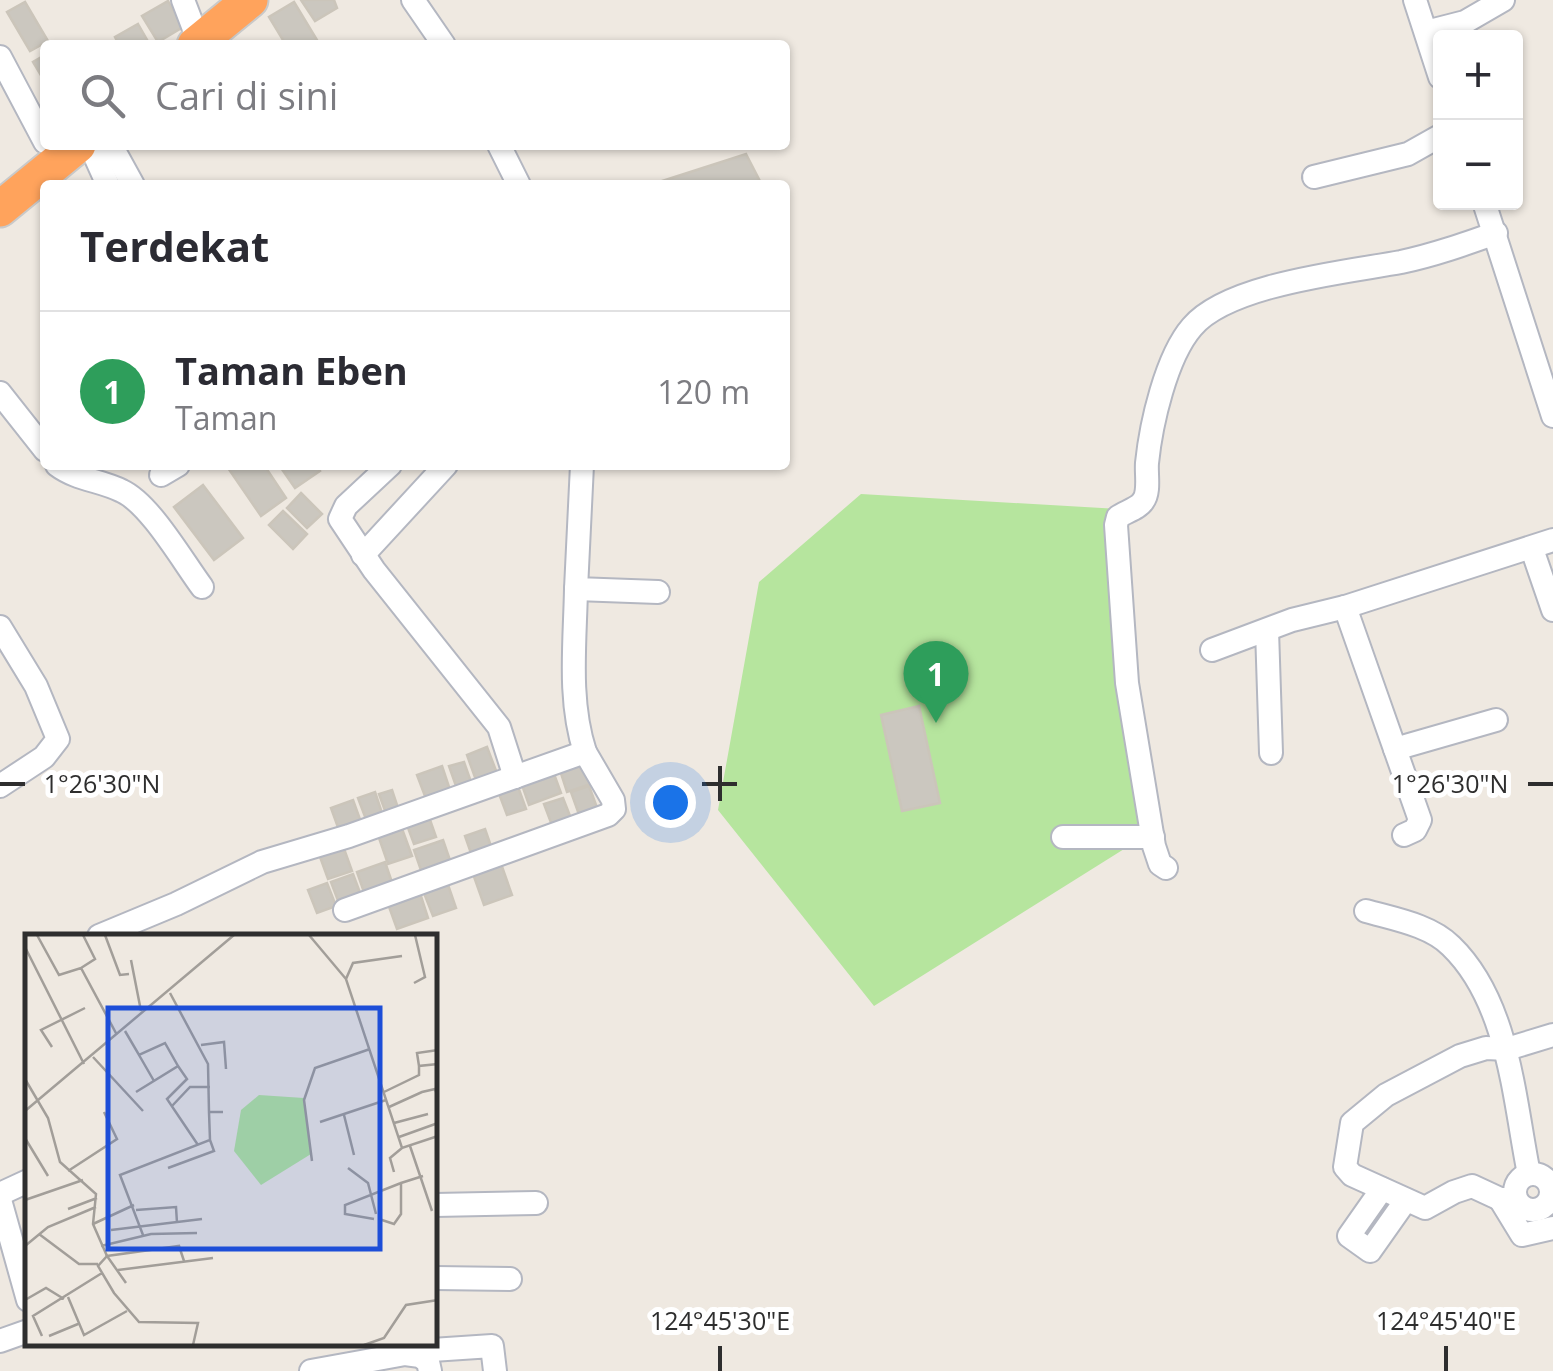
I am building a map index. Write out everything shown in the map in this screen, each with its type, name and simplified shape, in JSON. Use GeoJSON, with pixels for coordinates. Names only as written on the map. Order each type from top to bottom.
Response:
{"type":"FeatureCollection","features":[{"type":"Feature","properties":{"kind":"highway"},"geometry":{"type":"LineString","coordinates":[[201,40],[250,0]]}},
{"type":"Feature","properties":{"kind":"highway"},"geometry":{"type":"LineString","coordinates":[[0,209],[54,150]]}},
{"type":"Feature","properties":{"kind":"street"},"geometry":{"type":"LineString","coordinates":[[183,0],[196,40]]}},
{"type":"Feature","properties":{"kind":"street"},"geometry":{"type":"LineString","coordinates":[[413,0],[441,40]]}},
{"type":"Feature","properties":{"kind":"street"},"geometry":{"type":"LineString","coordinates":[[1415,0],[1433,54]]}},
{"type":"Feature","properties":{"kind":"street"},"geometry":{"type":"LineString","coordinates":[[1426,32],[1465,22],[1503,0]]}},
{"type":"Feature","properties":{"kind":"street"},"geometry":{"type":"LineString","coordinates":[[0,57],[40,122]]}},
{"type":"Feature","properties":{"kind":"street"},"geometry":{"type":"LineString","coordinates":[[1314,177],[1408,154],[1433,140]]}},
{"type":"Feature","properties":{"kind":"street"},"geometry":{"type":"LineString","coordinates":[[92,150],[106,180]]}},
{"type":"Feature","properties":{"kind":"street"},"geometry":{"type":"LineString","coordinates":[[113,150],[130,180]]}},
{"type":"Feature","properties":{"kind":"street"},"geometry":{"type":"LineString","coordinates":[[502,150],[517,180]]}},
{"type":"Feature","properties":{"kind":"street"},"geometry":{"type":"LineString","coordinates":[[1487,210],[1553,416]]}},
{"type":"Feature","properties":{"kind":"street"},"geometry":{"type":"LineString","coordinates":[[1166,868],[1160,864],[1153,837],[1128,682],[1116,524],[1118,517],[1146,498],[1147,462],[1156,416],[1182,341],[1194,324],[1214,308],[1269,288],[1452,249],[1496,233]]}},
{"type":"Feature","properties":{"kind":"street"},"geometry":{"type":"LineString","coordinates":[[0,392],[40,444]]}},
{"type":"Feature","properties":{"kind":"street"},"geometry":{"type":"LineString","coordinates":[[63,470],[71,476],[122,490],[144,504],[202,587]]}},
{"type":"Feature","properties":{"kind":"street"},"geometry":{"type":"LineString","coordinates":[[385,470],[340,514],[343,527],[499,728],[514,777]]}},
{"type":"Feature","properties":{"kind":"street"},"geometry":{"type":"LineString","coordinates":[[363,555],[441,470]]}},
{"type":"Feature","properties":{"kind":"street"},"geometry":{"type":"LineString","coordinates":[[345,910],[608,815],[614,808],[585,752],[574,700],[582,470]]}},
{"type":"Feature","properties":{"kind":"street"},"geometry":{"type":"LineString","coordinates":[[1212,650],[1543,544],[1553,610]]}},
{"type":"Feature","properties":{"kind":"street"},"geometry":{"type":"LineString","coordinates":[[576,589],[658,592]]}},
{"type":"Feature","properties":{"kind":"street"},"geometry":{"type":"LineString","coordinates":[[1345,607],[1420,820],[1415,830],[1404,835]]}},
{"type":"Feature","properties":{"kind":"street"},"geometry":{"type":"LineString","coordinates":[[0,627],[36,686],[58,739],[44,756],[0,786]]}},
{"type":"Feature","properties":{"kind":"street"},"geometry":{"type":"LineString","coordinates":[[1267,630],[1271,753]]}},
{"type":"Feature","properties":{"kind":"street"},"geometry":{"type":"LineString","coordinates":[[1395,749],[1496,720]]}},
{"type":"Feature","properties":{"kind":"street"},"geometry":{"type":"LineString","coordinates":[[104,934],[262,862],[349,836],[585,752]]}},
{"type":"Feature","properties":{"kind":"street"},"geometry":{"type":"LineString","coordinates":[[1082,845],[1153,837]]}},
{"type":"Feature","properties":{"kind":"street"},"geometry":{"type":"LineString","coordinates":[[1366,911],[1421,928],[1450,944],[1484,993],[1507,1050],[1529,1174]]}},
{"type":"Feature","properties":{"kind":"street"},"geometry":{"type":"LineString","coordinates":[[1508,1199],[1518,1181],[1529,1174],[1541,1176],[1550,1185],[1550,1205],[1531,1210],[1472,1186],[1425,1208],[1352,1175],[1345,1167],[1352,1123],[1386,1096],[1460,1056],[1486,1048],[1507,1050],[1553,1035]]}},
{"type":"Feature","properties":{"kind":"street"},"geometry":{"type":"LineString","coordinates":[[23,1262],[0,1197],[25,1183]]}},
{"type":"Feature","properties":{"kind":"street"},"geometry":{"type":"LineString","coordinates":[[1382,1189],[1349,1236],[1370,1251],[1406,1200]]}},
{"type":"Feature","properties":{"kind":"street"},"geometry":{"type":"LineString","coordinates":[[1508,1199],[1522,1235],[1553,1228]]}},
{"type":"Feature","properties":{"kind":"street"},"geometry":{"type":"LineString","coordinates":[[438,1206],[536,1203]]}},
{"type":"Feature","properties":{"kind":"street"},"geometry":{"type":"LineString","coordinates":[[438,1278],[510,1279]]}},
{"type":"Feature","properties":{"kind":"street"},"geometry":{"type":"LineString","coordinates":[[0,1341],[25,1332]]}},
{"type":"Feature","properties":{"kind":"street"},"geometry":{"type":"LineString","coordinates":[[425,1364],[424,1351],[492,1346],[494,1371]]}},
{"type":"Feature","properties":{"kind":"street"},"geometry":{"type":"LineString","coordinates":[[311,1371],[405,1354],[425,1364]]}},
{"type":"Feature","properties":{"kind":"green space"},"geometry":{"type":"Polygon","coordinates":[[[861,494],[1119,509],[1125,637],[1156,829],[874,1006],[718,810],[759,582],[861,494]]]}},
{"type":"Feature","properties":{"kind":"building"},"geometry":{"type":"Polygon","coordinates":[[[301,0],[334,0],[337,8],[315,21],[301,0]]]}},
{"type":"Feature","properties":{"kind":"building"},"geometry":{"type":"Polygon","coordinates":[[[168,1],[183,27],[157,40],[142,16],[168,1]]]}},
{"type":"Feature","properties":{"kind":"building"},"geometry":{"type":"Polygon","coordinates":[[[25,2],[47,40],[40,40],[40,45],[30,51],[7,12],[25,2]]]}},
{"type":"Feature","properties":{"kind":"building"},"geometry":{"type":"Polygon","coordinates":[[[294,2],[317,40],[283,40],[269,17],[294,2]]]}},
{"type":"Feature","properties":{"kind":"building"},"geometry":{"type":"Polygon","coordinates":[[[138,24],[147,40],[116,40],[115,37],[138,24]]]}},
{"type":"Feature","properties":{"kind":"building"},"geometry":{"type":"Polygon","coordinates":[[[746,154],[759,180],[665,180],[746,154]]]}},
{"type":"Feature","properties":{"kind":"building"},"geometry":{"type":"Polygon","coordinates":[[[229,470],[267,470],[286,498],[261,516],[229,470]]]}},
{"type":"Feature","properties":{"kind":"building"},"geometry":{"type":"Polygon","coordinates":[[[282,470],[319,470],[320,471],[295,488],[282,470]]]}},
{"type":"Feature","properties":{"kind":"building"},"geometry":{"type":"Polygon","coordinates":[[[203,485],[243,538],[214,560],[174,507],[203,485]]]}},
{"type":"Feature","properties":{"kind":"building"},"geometry":{"type":"Polygon","coordinates":[[[301,493],[322,514],[307,528],[287,508],[301,493]]]}},
{"type":"Feature","properties":{"kind":"building"},"geometry":{"type":"Polygon","coordinates":[[[283,511],[307,534],[293,549],[269,525],[283,511]]]}},
{"type":"Feature","properties":{"kind":"building"},"geometry":{"type":"Polygon","coordinates":[[[919,706],[940,803],[902,811],[881,715],[919,706]]]}},
{"type":"Feature","properties":{"kind":"building"},"geometry":{"type":"Polygon","coordinates":[[[487,747],[498,776],[477,783],[467,755],[487,747]]]}},
{"type":"Feature","properties":{"kind":"building"},"geometry":{"type":"Polygon","coordinates":[[[582,759],[591,784],[567,792],[559,767],[582,759]]]}},
{"type":"Feature","properties":{"kind":"building"},"geometry":{"type":"Polygon","coordinates":[[[464,762],[471,782],[456,786],[449,766],[464,762]]]}},
{"type":"Feature","properties":{"kind":"building"},"geometry":{"type":"Polygon","coordinates":[[[442,766],[452,796],[428,804],[417,775],[442,766]]]}},
{"type":"Feature","properties":{"kind":"building"},"geometry":{"type":"Polygon","coordinates":[[[554,774],[561,793],[529,805],[522,785],[554,774]]]}},
{"type":"Feature","properties":{"kind":"building"},"geometry":{"type":"Polygon","coordinates":[[[517,784],[526,809],[507,815],[498,791],[517,784]]]}},
{"type":"Feature","properties":{"kind":"building"},"geometry":{"type":"Polygon","coordinates":[[[589,786],[599,813],[581,820],[571,792],[589,786]]]}},
{"type":"Feature","properties":{"kind":"building"},"geometry":{"type":"Polygon","coordinates":[[[392,790],[399,811],[387,816],[379,794],[392,790]]]}},
{"type":"Feature","properties":{"kind":"building"},"geometry":{"type":"Polygon","coordinates":[[[375,792],[383,816],[367,822],[358,798],[375,792]]]}},
{"type":"Feature","properties":{"kind":"building"},"geometry":{"type":"Polygon","coordinates":[[[563,798],[572,821],[553,828],[544,804],[563,798]]]}},
{"type":"Feature","properties":{"kind":"building"},"geometry":{"type":"Polygon","coordinates":[[[353,800],[362,825],[340,833],[331,808],[353,800]]]}},
{"type":"Feature","properties":{"kind":"building"},"geometry":{"type":"Polygon","coordinates":[[[429,817],[436,837],[414,844],[407,825],[429,817]]]}},
{"type":"Feature","properties":{"kind":"building"},"geometry":{"type":"Polygon","coordinates":[[[401,826],[412,856],[388,864],[378,835],[401,826]]]}},
{"type":"Feature","properties":{"kind":"building"},"geometry":{"type":"Polygon","coordinates":[[[485,829],[493,852],[473,859],[465,836],[485,829]]]}},
{"type":"Feature","properties":{"kind":"building"},"geometry":{"type":"Polygon","coordinates":[[[443,840],[453,869],[424,879],[414,850],[443,840]]]}},
{"type":"Feature","properties":{"kind":"building"},"geometry":{"type":"Polygon","coordinates":[[[343,846],[352,871],[328,879],[319,854],[343,846]]]}},
{"type":"Feature","properties":{"kind":"building"},"geometry":{"type":"Polygon","coordinates":[[[500,861],[512,895],[484,905],[472,871],[500,861]]]}},
{"type":"Feature","properties":{"kind":"building"},"geometry":{"type":"Polygon","coordinates":[[[385,862],[395,891],[367,901],[357,872],[385,862]]]}},
{"type":"Feature","properties":{"kind":"building"},"geometry":{"type":"Polygon","coordinates":[[[353,874],[362,898],[340,906],[331,882],[353,874]]]}},
{"type":"Feature","properties":{"kind":"building"},"geometry":{"type":"Polygon","coordinates":[[[446,879],[456,908],[433,916],[422,888],[446,879]]]}},
{"type":"Feature","properties":{"kind":"building"},"geometry":{"type":"Polygon","coordinates":[[[327,883],[336,906],[317,913],[308,890],[327,883]]]}},
{"type":"Feature","properties":{"kind":"building"},"geometry":{"type":"Polygon","coordinates":[[[419,890],[428,918],[397,929],[387,901],[419,890]]]}},
{"type":"Feature","properties":{"kind":"place","name":"Taman Eben"},"geometry":{"type":"Point","coordinates":[936,723]}}]}
